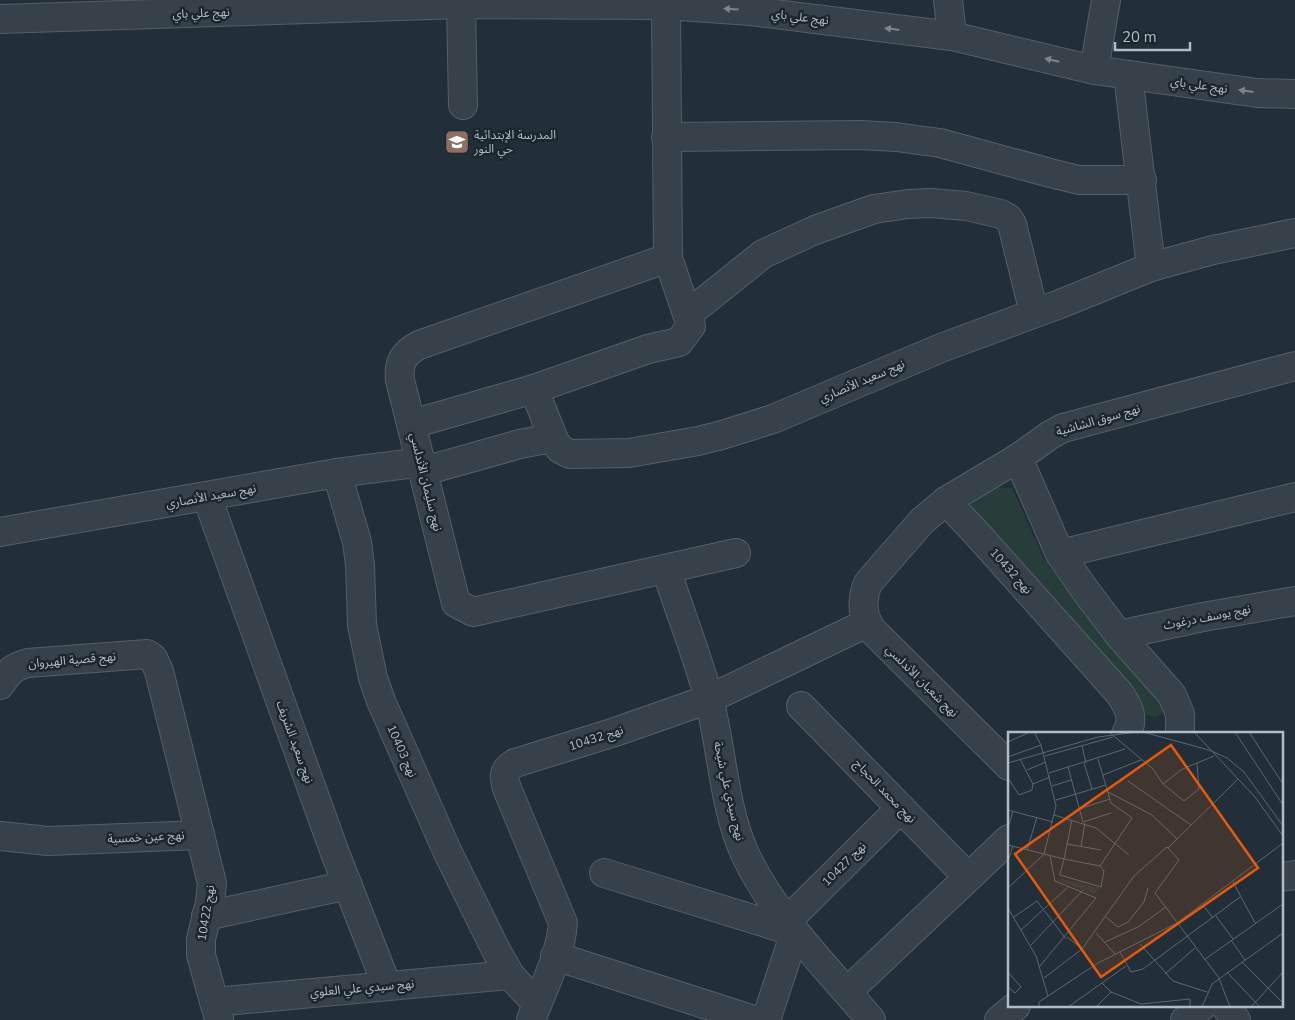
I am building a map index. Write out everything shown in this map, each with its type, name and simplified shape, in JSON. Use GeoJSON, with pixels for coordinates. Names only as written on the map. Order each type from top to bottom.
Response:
{"type":"FeatureCollection","features":[{"type":"Feature","properties":{"kind":"street"},"geometry":{"type":"LineString","coordinates":[[948,0],[952,36]]}},
{"type":"Feature","properties":{"kind":"street"},"geometry":{"type":"LineString","coordinates":[[1094,70],[1106,0]]}},
{"type":"Feature","properties":{"kind":"street"},"geometry":{"type":"LineString","coordinates":[[454,3],[463,105]]}},
{"type":"Feature","properties":{"kind":"street","name":"نهج علي باي"},"geometry":{"type":"LineString","coordinates":[[0,19],[192,7],[454,3],[666,3],[751,10],[952,36],[1094,70],[1257,93],[1295,94]]}},
{"type":"Feature","properties":{"kind":"street"},"geometry":{"type":"LineString","coordinates":[[412,424],[534,389],[648,350],[679,342],[691,326],[668,258],[666,3]]}},
{"type":"Feature","properties":{"kind":"street"},"geometry":{"type":"LineString","coordinates":[[1128,75],[1151,266]]}},
{"type":"Feature","properties":{"kind":"street"},"geometry":{"type":"LineString","coordinates":[[666,137],[860,135],[896,137],[940,143],[1079,180],[1142,180]]}},
{"type":"Feature","properties":{"kind":"street"},"geometry":{"type":"LineString","coordinates":[[688,314],[763,254],[815,230],[874,209],[931,203],[988,210],[1008,218],[1012,224],[1034,313]]}},
{"type":"Feature","properties":{"kind":"street","name":"نهج سعيد الأنصاري"},"geometry":{"type":"LineString","coordinates":[[0,532],[337,473],[423,467],[540,440],[554,440],[564,452],[577,454],[629,453],[714,437],[773,419],[941,348],[1151,266],[1213,250],[1294,238]]}},
{"type":"Feature","properties":{"kind":"street","name":"نهج سليمان الأندلسي"},"geometry":{"type":"LineString","coordinates":[[668,258],[419,345],[409,350],[402,358],[399,369],[400,380],[456,604],[473,612],[736,553]]}},
{"type":"Feature","properties":{"kind":"street","name":"نهج سوق الشاشية"},"geometry":{"type":"LineString","coordinates":[[946,501],[1018,458],[1050,434],[1063,428],[1295,366]]}},
{"type":"Feature","properties":{"kind":"street"},"geometry":{"type":"LineString","coordinates":[[534,389],[554,440]]}},
{"type":"Feature","properties":{"kind":"street"},"geometry":{"type":"LineString","coordinates":[[1018,458],[1060,554],[1119,635],[1172,695],[1180,714],[1180,732]]}},
{"type":"Feature","properties":{"kind":"street","name":"نهج 10403"},"geometry":{"type":"LineString","coordinates":[[337,473],[357,542],[360,565],[362,626],[380,701],[448,853],[510,975],[534,1012]]}},
{"type":"Feature","properties":{"kind":"street","name":"نهج سعيد الشريف"},"geometry":{"type":"LineString","coordinates":[[207,497],[348,885],[387,986]]}},
{"type":"Feature","properties":{"kind":"street"},"geometry":{"type":"LineString","coordinates":[[1060,554],[1295,497]]}},
{"type":"Feature","properties":{"kind":"street"},"geometry":{"type":"LineString","coordinates":[[868,623],[863,603],[864,592],[868,583],[922,521],[946,501]]}},
{"type":"Feature","properties":{"kind":"street","name":"نهج 10432"},"geometry":{"type":"LineString","coordinates":[[946,501],[986,543],[1120,694],[1129,707],[1132,718],[1127,732]]}},
{"type":"Feature","properties":{"kind":"street","name":"نهج سيدي علي شيحة"},"geometry":{"type":"LineString","coordinates":[[666,569],[709,699],[734,822],[745,852],[755,872],[791,927],[871,1020]]}},
{"type":"Feature","properties":{"kind":"street","name":"نهج يوسف درغوث"},"geometry":{"type":"LineString","coordinates":[[1119,635],[1295,600]]}},
{"type":"Feature","properties":{"kind":"street","name":"نهج 10432"},"geometry":{"type":"LineString","coordinates":[[555,956],[563,923],[504,782],[504,774],[508,768],[515,763],[615,732],[709,699],[868,623]]}},
{"type":"Feature","properties":{"kind":"street","name":"نهج شعبان الأندلسي"},"geometry":{"type":"LineString","coordinates":[[868,623],[888,646],[1008,765]]}},
{"type":"Feature","properties":{"kind":"street","name":"نهج قصية الهيروان"},"geometry":{"type":"LineString","coordinates":[[0,685],[11,670],[28,663],[147,654],[153,658]]}},
{"type":"Feature","properties":{"kind":"street","name":"نهج عين خمسية"},"geometry":{"type":"LineString","coordinates":[[0,836],[48,841],[200,835],[159,671],[153,658]]}},
{"type":"Feature","properties":{"kind":"street","name":"نهج محمد الحجاج"},"geometry":{"type":"LineString","coordinates":[[801,706],[968,877]]}},
{"type":"Feature","properties":{"kind":"street","name":"نهج 10427"},"geometry":{"type":"LineString","coordinates":[[791,927],[901,808]]}},
{"type":"Feature","properties":{"kind":"street","name":"نهج 10422"},"geometry":{"type":"LineString","coordinates":[[200,835],[212,883],[201,955],[217,1011]]}},
{"type":"Feature","properties":{"kind":"street"},"geometry":{"type":"LineString","coordinates":[[847,992],[1008,840]]}},
{"type":"Feature","properties":{"kind":"street"},"geometry":{"type":"LineString","coordinates":[[604,873],[791,927],[766,1020]]}},
{"type":"Feature","properties":{"kind":"street"},"geometry":{"type":"LineString","coordinates":[[1282,877],[1295,875]]}},
{"type":"Feature","properties":{"kind":"street"},"geometry":{"type":"LineString","coordinates":[[206,916],[348,885]]}},
{"type":"Feature","properties":{"kind":"street"},"geometry":{"type":"LineString","coordinates":[[534,1012],[555,956],[754,1020]]}},
{"type":"Feature","properties":{"kind":"street","name":"نهج سيدي علي العلوي"},"geometry":{"type":"LineString","coordinates":[[217,1011],[387,986],[510,975]]}},
{"type":"Feature","properties":{"kind":"street"},"geometry":{"type":"LineString","coordinates":[[999,1020],[1014,1008]]}},
{"type":"Feature","properties":{"kind":"street"},"geometry":{"type":"LineString","coordinates":[[1185,1020],[1200,1008]]}},
{"type":"Feature","properties":{"kind":"street"},"geometry":{"type":"LineString","coordinates":[[1227,1008],[1236,1020]]}},
{"type":"Feature","properties":{"kind":"green space"},"geometry":{"type":"Polygon","coordinates":[[[979,488],[1012,488],[1045,561],[1094,625],[1162,702],[1164,712],[1156,717],[1147,715],[956,503],[979,488]]]}},
{"type":"Feature","properties":{"kind":"place","name":"المدرسة الإبتدائية حي النور"},"geometry":{"type":"Point","coordinates":[457,142]}}]}
